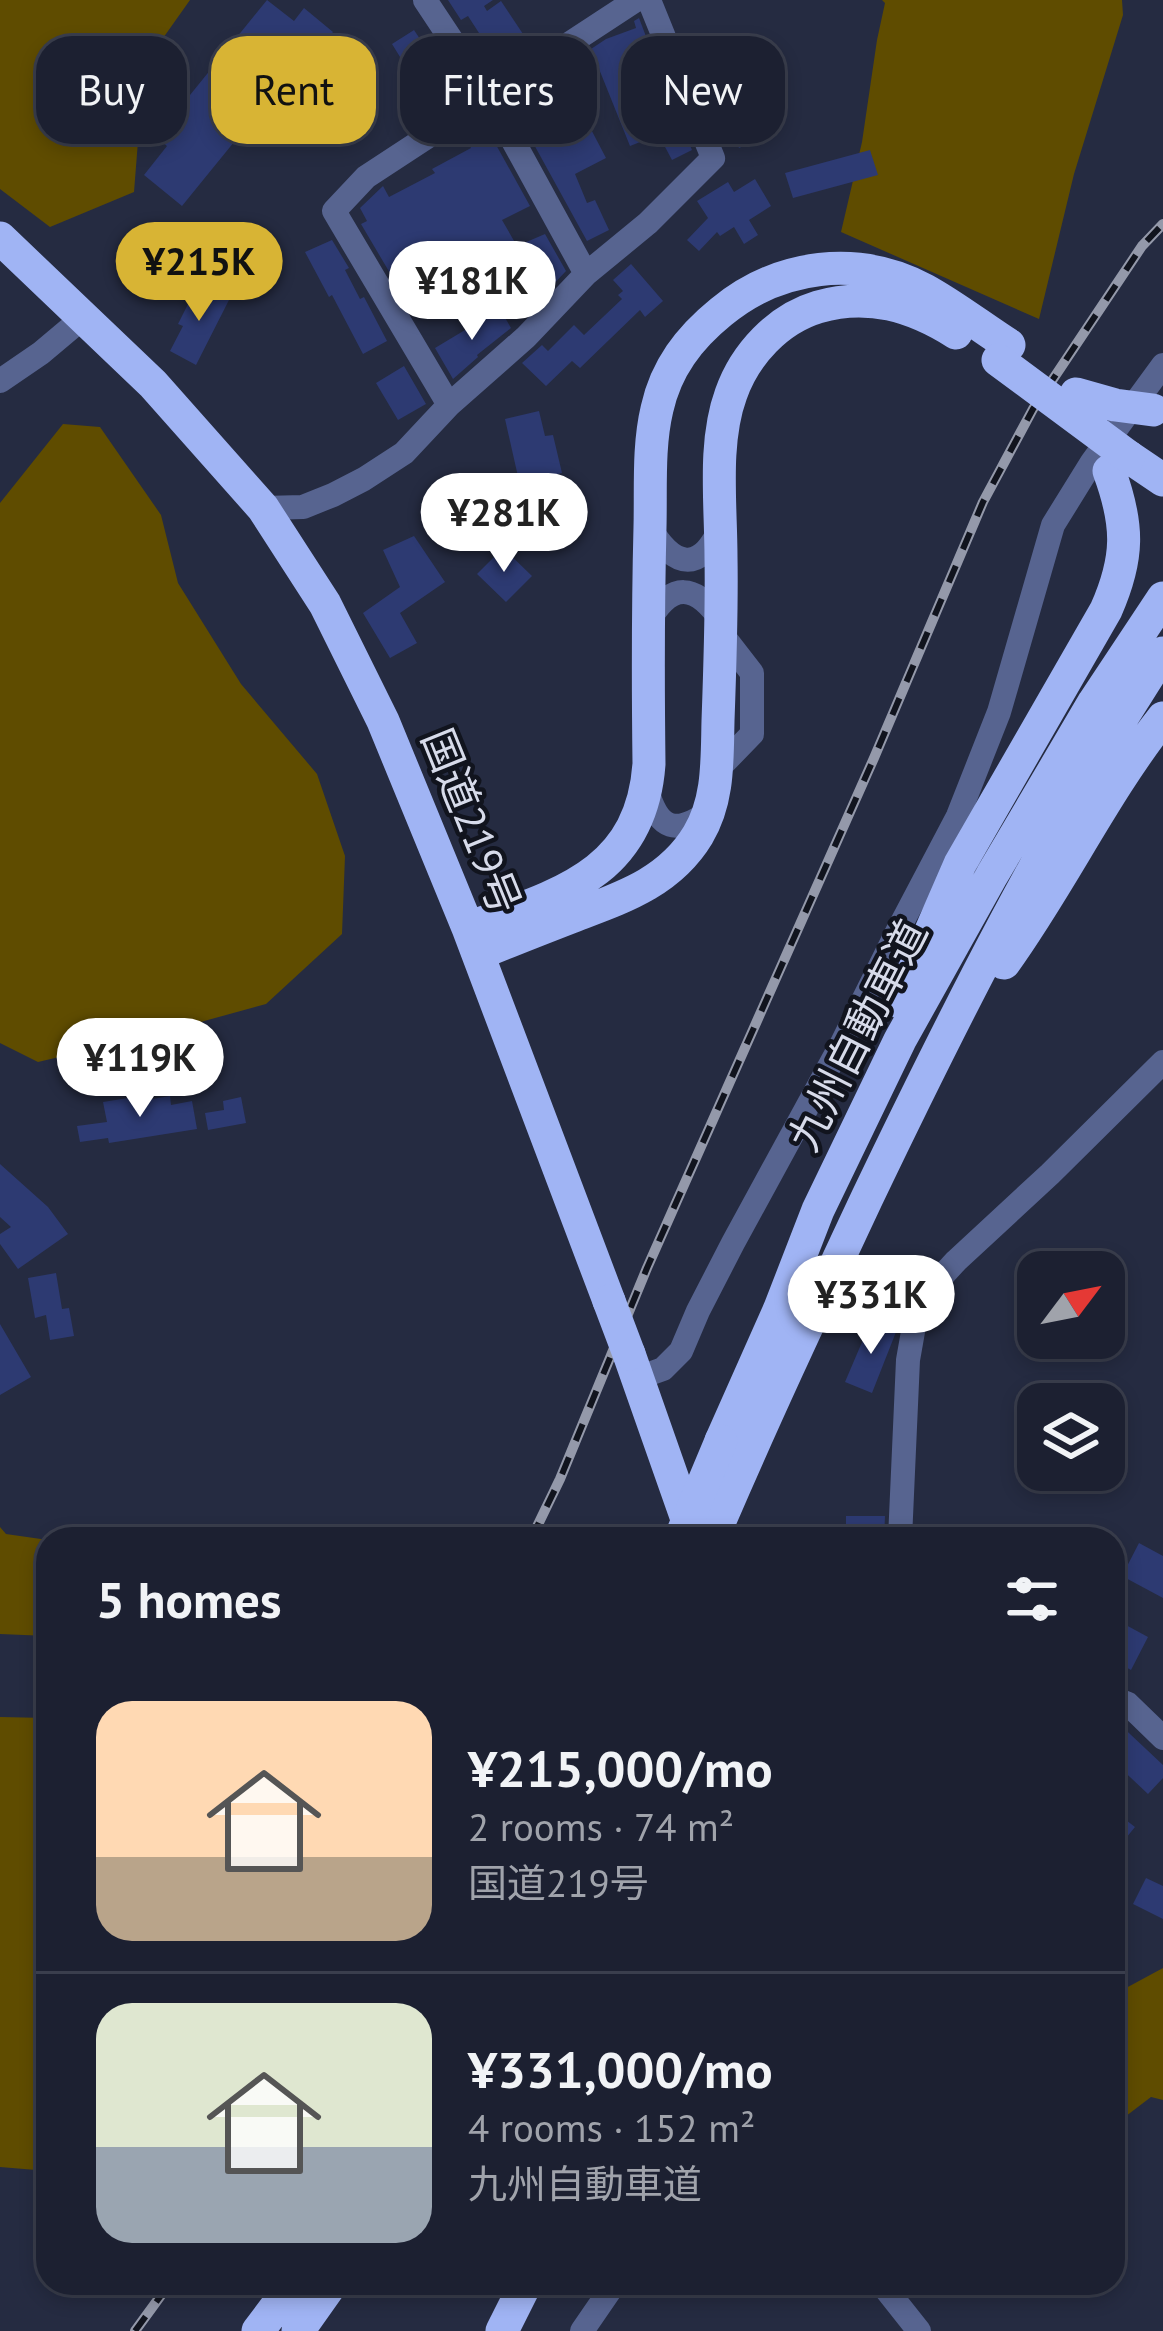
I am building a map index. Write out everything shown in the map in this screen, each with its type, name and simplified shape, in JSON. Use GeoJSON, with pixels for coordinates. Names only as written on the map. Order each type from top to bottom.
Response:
{"type":"FeatureCollection","features":[{"type":"Feature","properties":{"kind":"highway","name":"国道219号"},"geometry":{"type":"LineString","coordinates":[[0,238],[153,384],[263,508],[325,604],[383,721],[473,941],[690,1527]]}},
{"type":"Feature","properties":{"kind":"highway"},"geometry":{"type":"LineString","coordinates":[[473,941],[596,873],[629,836],[640,814],[647,790],[652,447],[657,407],[670,371],[687,344],[707,323],[758,286],[814,269],[867,270],[925,290],[1073,405],[1143,441],[1163,480]]}},
{"type":"Feature","properties":{"kind":"highway"},"geometry":{"type":"LineString","coordinates":[[473,941],[634,892],[655,881],[687,853],[710,811],[716,771],[724,421],[731,394],[758,347],[807,310],[838,301],[869,300],[931,317],[1003,353]]}},
{"type":"Feature","properties":{"kind":"highway"},"geometry":{"type":"LineString","coordinates":[[818,1210],[885,1035],[960,864],[1119,581],[1124,523],[1143,441]]}},
{"type":"Feature","properties":{"kind":"highway","name":"九州自動車道"},"geometry":{"type":"LineString","coordinates":[[685,1527],[818,1210],[900,1040],[1094,702],[1163,598]]}},
{"type":"Feature","properties":{"kind":"highway","name":"九州自動車道"},"geometry":{"type":"LineString","coordinates":[[717,1527],[930,1065],[1118,722],[1163,653]]}},
{"type":"Feature","properties":{"kind":"highway"},"geometry":{"type":"LineString","coordinates":[[930,1065],[1028,929],[1140,747],[1163,718]]}},
{"type":"Feature","properties":{"kind":"highway"},"geometry":{"type":"LineString","coordinates":[[502,2331],[520,2295]]}},
{"type":"Feature","properties":{"kind":"highway"},"geometry":{"type":"LineString","coordinates":[[258,2331],[297,2300]]}},
{"type":"Feature","properties":{"kind":"street"},"geometry":{"type":"LineString","coordinates":[[425,0],[449,36]]}},
{"type":"Feature","properties":{"kind":"street"},"geometry":{"type":"LineString","coordinates":[[580,36],[636,0]]}},
{"type":"Feature","properties":{"kind":"street"},"geometry":{"type":"LineString","coordinates":[[263,508],[303,507],[364,479],[404,453],[449,404],[713,158],[650,0]]}},
{"type":"Feature","properties":{"kind":"street"},"geometry":{"type":"LineString","coordinates":[[415,144],[366,177],[334,212],[449,404]]}},
{"type":"Feature","properties":{"kind":"street"},"geometry":{"type":"LineString","coordinates":[[515,144],[586,274]]}},
{"type":"Feature","properties":{"kind":"street"},"geometry":{"type":"LineString","coordinates":[[0,381],[85,316]]}},
{"type":"Feature","properties":{"kind":"street"},"geometry":{"type":"LineString","coordinates":[[633,1366],[663,1369],[681,1351],[958,816],[1000,712],[1053,526],[1092,462],[1163,365]]}},
{"type":"Feature","properties":{"kind":"street"},"geometry":{"type":"LineString","coordinates":[[650,528],[669,554],[692,560],[710,550],[721,526]]}},
{"type":"Feature","properties":{"kind":"street"},"geometry":{"type":"LineString","coordinates":[[648,622],[667,598],[693,592],[704,598],[721,627]]}},
{"type":"Feature","properties":{"kind":"street"},"geometry":{"type":"LineString","coordinates":[[647,790],[653,811],[679,827],[710,811]]}},
{"type":"Feature","properties":{"kind":"street"},"geometry":{"type":"LineString","coordinates":[[901,1527],[908,1360],[914,1325],[932,1287],[1163,1062]]}},
{"type":"Feature","properties":{"kind":"street"},"geometry":{"type":"LineString","coordinates":[[1125,1703],[1163,1738]]}},
{"type":"Feature","properties":{"kind":"street"},"geometry":{"type":"LineString","coordinates":[[581,2331],[607,2295]]}},
{"type":"Feature","properties":{"kind":"street"},"geometry":{"type":"LineString","coordinates":[[891,2295],[920,2331]]}},
{"type":"Feature","properties":{"kind":"shaded area"},"geometry":{"type":"Polygon","coordinates":[[[0,0],[190,0],[165,36],[36,36],[36,144],[138,144],[134,192],[50,227],[0,189],[0,0]]]}},
{"type":"Feature","properties":{"kind":"shaded area"},"geometry":{"type":"Polygon","coordinates":[[[882,0],[1122,0],[1123,15],[1074,174],[1039,319],[841,232],[862,142],[882,0]]]}},
{"type":"Feature","properties":{"kind":"shaded area"},"geometry":{"type":"Polygon","coordinates":[[[63,424],[100,427],[161,515],[178,583],[241,684],[317,774],[345,856],[342,934],[266,1004],[38,1062],[0,1043],[0,503],[63,424]]]}},
{"type":"Feature","properties":{"kind":"shaded area"},"geometry":{"type":"Polygon","coordinates":[[[0,1527],[6,1534],[36,1538],[36,1636],[0,1634],[0,1527]]]}},
{"type":"Feature","properties":{"kind":"shaded area"},"geometry":{"type":"Polygon","coordinates":[[[0,1717],[36,1718],[36,2170],[0,2167],[0,1717]]]}},
{"type":"Feature","properties":{"kind":"shaded area"},"geometry":{"type":"Polygon","coordinates":[[[1163,1968],[1163,2100],[1151,2097],[1125,2117],[1125,1989],[1163,1968]]]}},
{"type":"Feature","properties":{"kind":"building"},"geometry":{"type":"Polygon","coordinates":[[[267,0],[294,21],[304,8],[333,32],[330,36],[238,36],[267,0]]]}},
{"type":"Feature","properties":{"kind":"building"},"geometry":{"type":"Polygon","coordinates":[[[448,0],[493,0],[484,6],[487,11],[501,1],[524,36],[481,36],[468,16],[461,20],[448,0]]]}},
{"type":"Feature","properties":{"kind":"building"},"geometry":{"type":"Polygon","coordinates":[[[639,18],[646,36],[621,36],[621,124],[597,64],[597,45],[636,28],[634,21],[639,18]]]}},
{"type":"Feature","properties":{"kind":"building"},"geometry":{"type":"Polygon","coordinates":[[[211,69],[211,144],[232,144],[182,206],[144,175],[165,144],[187,144],[187,99],[211,69]]]}},
{"type":"Feature","properties":{"kind":"building"},"geometry":{"type":"Polygon","coordinates":[[[597,141],[606,158],[575,174],[587,203],[595,200],[609,230],[587,241],[534,144],[597,141]]]}},
{"type":"Feature","properties":{"kind":"building"},"geometry":{"type":"Polygon","coordinates":[[[469,144],[496,144],[530,206],[502,220],[517,246],[545,234],[566,271],[550,288],[536,294],[517,252],[480,272],[489,288],[457,304],[434,264],[397,285],[361,224],[367,221],[360,208],[383,186],[389,197],[471,148],[469,144]]]}},
{"type":"Feature","properties":{"kind":"building"},"geometry":{"type":"Polygon","coordinates":[[[664,144],[690,144],[692,150],[672,160],[664,144]]]}},
{"type":"Feature","properties":{"kind":"building"},"geometry":{"type":"Polygon","coordinates":[[[870,150],[878,175],[793,198],[785,173],[870,150]]]}},
{"type":"Feature","properties":{"kind":"building"},"geometry":{"type":"Polygon","coordinates":[[[755,179],[771,206],[749,220],[758,235],[744,244],[734,227],[720,236],[717,232],[699,251],[687,240],[708,218],[697,201],[728,182],[734,192],[755,179]]]}},
{"type":"Feature","properties":{"kind":"building"},"geometry":{"type":"Polygon","coordinates":[[[332,240],[360,299],[364,297],[387,341],[363,354],[305,252],[332,240]]]}},
{"type":"Feature","properties":{"kind":"building"},"geometry":{"type":"Polygon","coordinates":[[[631,264],[663,301],[645,317],[640,310],[580,368],[572,361],[546,386],[522,363],[542,345],[548,351],[574,325],[584,335],[622,299],[618,295],[623,291],[613,280],[631,264]]]}},
{"type":"Feature","properties":{"kind":"building"},"geometry":{"type":"Polygon","coordinates":[[[198,284],[229,300],[196,365],[170,351],[198,284]]]}},
{"type":"Feature","properties":{"kind":"building"},"geometry":{"type":"Polygon","coordinates":[[[500,309],[511,328],[453,379],[435,348],[500,309]]]}},
{"type":"Feature","properties":{"kind":"building"},"geometry":{"type":"Polygon","coordinates":[[[404,366],[426,404],[398,420],[376,383],[404,366]]]}},
{"type":"Feature","properties":{"kind":"building"},"geometry":{"type":"Polygon","coordinates":[[[539,411],[545,436],[553,435],[562,473],[549,476],[554,499],[490,514],[484,489],[519,481],[505,419],[539,411]]]}},
{"type":"Feature","properties":{"kind":"building"},"geometry":{"type":"Polygon","coordinates":[[[414,536],[445,582],[400,613],[417,643],[390,658],[363,613],[400,587],[383,550],[414,536]]]}},
{"type":"Feature","properties":{"kind":"building"},"geometry":{"type":"Polygon","coordinates":[[[503,548],[532,576],[506,602],[477,574],[503,548]]]}},
{"type":"Feature","properties":{"kind":"building"},"geometry":{"type":"Polygon","coordinates":[[[170,1096],[171,1105],[192,1101],[197,1129],[109,1143],[108,1138],[80,1142],[77,1126],[107,1122],[103,1102],[170,1096]]]}},
{"type":"Feature","properties":{"kind":"building"},"geometry":{"type":"Polygon","coordinates":[[[241,1097],[246,1123],[208,1130],[205,1113],[224,1110],[223,1101],[241,1097]]]}},
{"type":"Feature","properties":{"kind":"building"},"geometry":{"type":"Polygon","coordinates":[[[0,1164],[48,1207],[68,1234],[18,1269],[0,1244],[0,1234],[11,1227],[0,1217],[0,1164]]]}},
{"type":"Feature","properties":{"kind":"building"},"geometry":{"type":"Polygon","coordinates":[[[56,1273],[62,1309],[69,1308],[74,1336],[50,1340],[46,1315],[35,1318],[28,1278],[56,1273]]]}},
{"type":"Feature","properties":{"kind":"building"},"geometry":{"type":"Polygon","coordinates":[[[871,1321],[896,1332],[872,1393],[845,1382],[871,1321]]]}},
{"type":"Feature","properties":{"kind":"building"},"geometry":{"type":"Polygon","coordinates":[[[0,1324],[31,1377],[0,1395],[0,1324]]]}},
{"type":"Feature","properties":{"kind":"building"},"geometry":{"type":"Polygon","coordinates":[[[846,1516],[885,1516],[885,1527],[846,1527],[846,1516]]]}},
{"type":"Feature","properties":{"kind":"building"},"geometry":{"type":"Polygon","coordinates":[[[1139,1543],[1163,1556],[1163,1598],[1125,1578],[1139,1543]]]}},
{"type":"Feature","properties":{"kind":"building"},"geometry":{"type":"Polygon","coordinates":[[[1125,1625],[1148,1637],[1131,1670],[1125,1667],[1125,1625]]]}},
{"type":"Feature","properties":{"kind":"building"},"geometry":{"type":"Polygon","coordinates":[[[1125,1729],[1163,1765],[1163,1778],[1148,1794],[1125,1772],[1125,1729]]]}},
{"type":"Feature","properties":{"kind":"building"},"geometry":{"type":"Polygon","coordinates":[[[1125,1819],[1135,1827],[1125,1839],[1125,1819]]]}},
{"type":"Feature","properties":{"kind":"building"},"geometry":{"type":"Polygon","coordinates":[[[1146,1878],[1163,1886],[1163,1919],[1133,1904],[1146,1878]]]}},
{"type":"Feature","properties":{"kind":"railway"},"geometry":{"type":"LineString","coordinates":[[537,1527],[983,502],[1033,409],[1142,246],[1163,224]]}},
{"type":"Feature","properties":{"kind":"railway"},"geometry":{"type":"LineString","coordinates":[[135,2331],[161,2295]]}}]}
